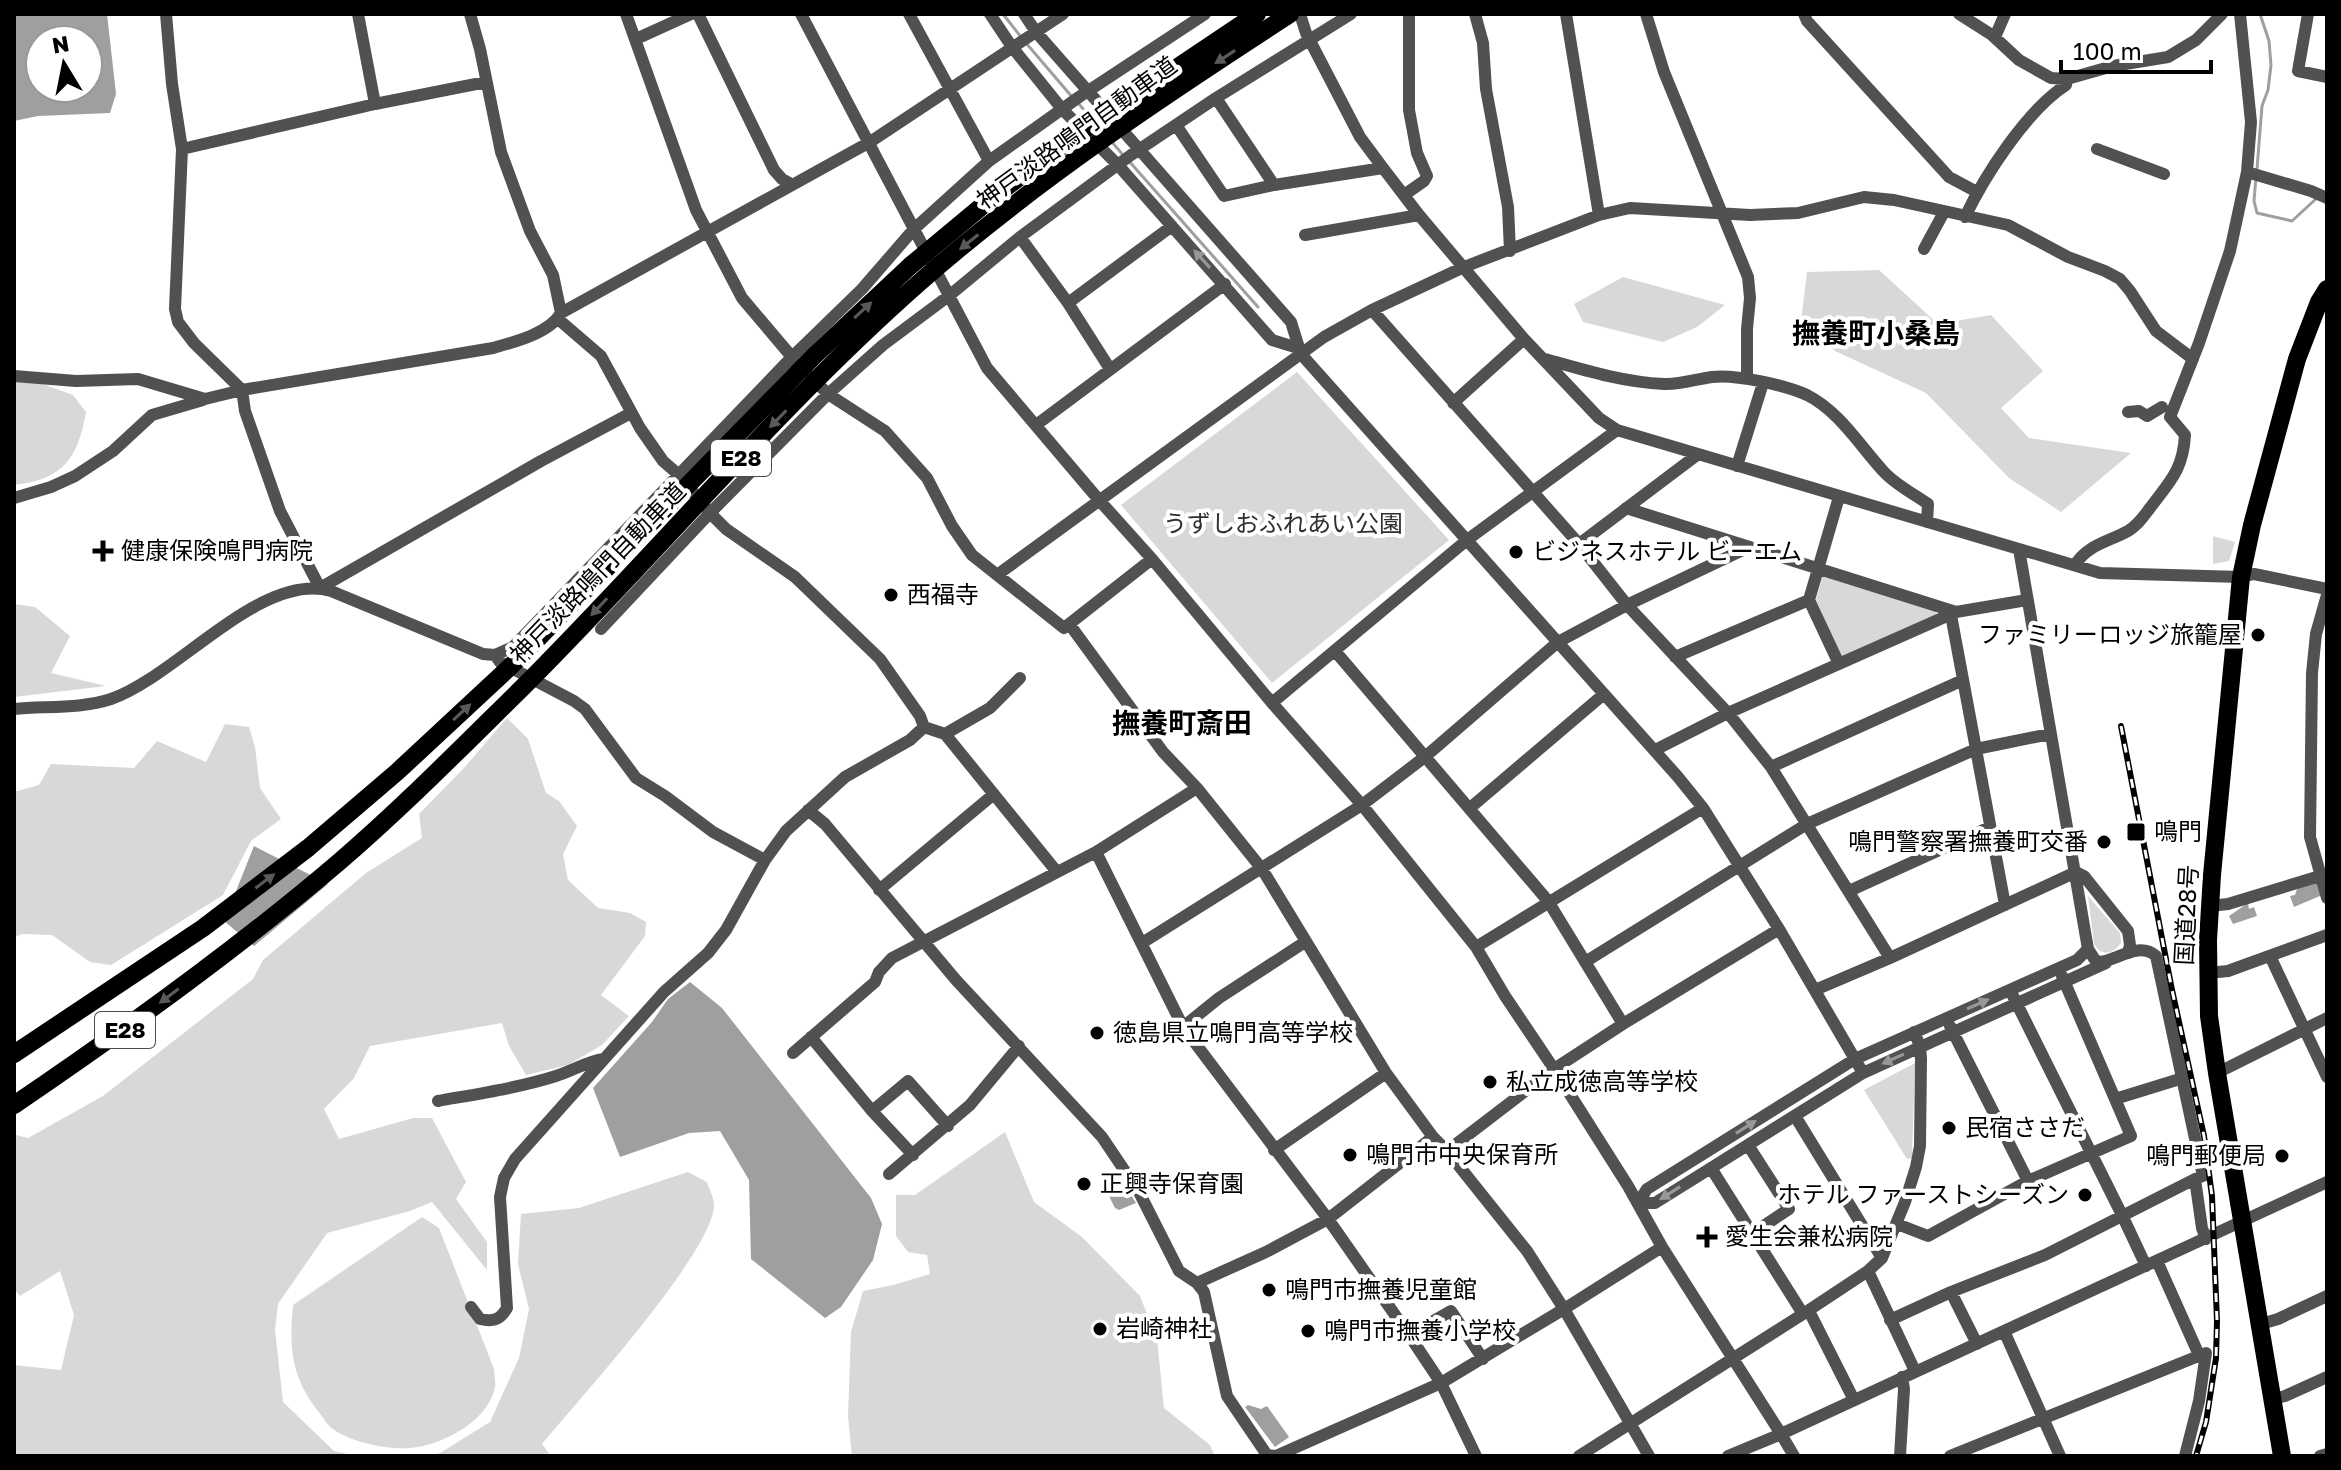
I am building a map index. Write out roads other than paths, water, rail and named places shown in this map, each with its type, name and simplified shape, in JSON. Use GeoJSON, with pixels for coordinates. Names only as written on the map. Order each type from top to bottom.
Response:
{"type":"FeatureCollection","features":[{"type":"Feature","properties":{"kind":"highway","name":"神戸淡路鳴門自動車道"},"geometry":{"type":"LineString","coordinates":[[14,1054],[203,928],[308,848],[397,772],[500,676],[815,355],[910,266],[993,197],[1075,136],[1257,14]]}},
{"type":"Feature","properties":{"kind":"highway","name":"神戸淡路鳴門自動車道"},"geometry":{"type":"LineString","coordinates":[[14,1105],[111,1039],[232,950],[341,860],[526,683],[826,369],[921,281],[1086,151],[1290,14]]}},
{"type":"Feature","properties":{"kind":"highway","name":"国道28号"},"geometry":{"type":"LineString","coordinates":[[2282,1456],[2209,1016],[2210,906],[2241,577],[2297,359],[2327,289]]}},
{"type":"Feature","properties":{"kind":"street"},"geometry":{"type":"LineString","coordinates":[[166,14],[182,149],[175,309],[178,322],[194,343],[242,390],[245,411],[280,511],[320,588],[483,654],[495,655],[513,647],[792,357],[862,289],[914,229],[989,161],[1074,100],[1205,14]]}},
{"type":"Feature","properties":{"kind":"street"},"geometry":{"type":"LineString","coordinates":[[358,14],[375,104]]}},
{"type":"Feature","properties":{"kind":"street"},"geometry":{"type":"LineString","coordinates":[[470,14],[501,152],[530,231],[553,275],[559,316],[601,356],[631,413],[663,461],[726,529],[795,577],[880,659],[920,716],[924,727]]}},
{"type":"Feature","properties":{"kind":"street"},"geometry":{"type":"LineString","coordinates":[[626,14],[696,210],[742,298],[828,394],[885,431],[927,478],[952,526],[972,555],[1064,628],[1152,559]]}},
{"type":"Feature","properties":{"kind":"street"},"geometry":{"type":"LineString","coordinates":[[636,39],[691,14]]}},
{"type":"Feature","properties":{"kind":"street"},"geometry":{"type":"LineString","coordinates":[[698,14],[774,170],[791,184]]}},
{"type":"Feature","properties":{"kind":"street"},"geometry":{"type":"LineString","coordinates":[[801,14],[987,368],[1362,805],[1476,947],[1794,1456]]}},
{"type":"Feature","properties":{"kind":"street"},"geometry":{"type":"LineString","coordinates":[[909,14],[989,161]]}},
{"type":"Feature","properties":{"kind":"street"},"geometry":{"type":"LineString","coordinates":[[990,14],[1023,40],[1128,158],[1172,226],[1272,340],[1300,351]]}},
{"type":"Feature","properties":{"kind":"street"},"geometry":{"type":"LineString","coordinates":[[1024,14],[1023,40],[1074,100],[1291,322],[1300,351],[1703,808],[1779,929],[1863,1073]]}},
{"type":"Feature","properties":{"kind":"street"},"geometry":{"type":"LineString","coordinates":[[14,498],[75,476],[113,451],[152,415],[242,390],[493,348],[527,338],[559,316],[870,142],[1063,14]]}},
{"type":"Feature","properties":{"kind":"street"},"geometry":{"type":"LineString","coordinates":[[1300,14],[1309,38],[1360,137],[1383,168],[1524,339],[1599,418],[1617,430],[2100,573],[2241,577],[2254,574],[2327,592],[2316,634],[2312,673],[2310,837],[2326,896]]}},
{"type":"Feature","properties":{"kind":"street"},"geometry":{"type":"LineString","coordinates":[[601,629],[828,394],[883,345],[1020,237],[1128,158],[1216,98],[1351,14]]}},
{"type":"Feature","properties":{"kind":"street"},"geometry":{"type":"LineString","coordinates":[[1404,195],[1427,176],[1417,153],[1409,110],[1409,14]]}},
{"type":"Feature","properties":{"kind":"street"},"geometry":{"type":"LineString","coordinates":[[1475,14],[1483,43],[1486,89],[1508,207],[1510,251]]}},
{"type":"Feature","properties":{"kind":"street"},"geometry":{"type":"LineString","coordinates":[[1566,14],[1599,215]]}},
{"type":"Feature","properties":{"kind":"street"},"geometry":{"type":"LineString","coordinates":[[1646,14],[1664,72],[1748,277],[1747,379]]}},
{"type":"Feature","properties":{"kind":"street"},"geometry":{"type":"LineString","coordinates":[[1804,14],[1807,21],[1949,177],[1977,192]]}},
{"type":"Feature","properties":{"kind":"street"},"geometry":{"type":"LineString","coordinates":[[1959,14],[1995,37],[2019,60],[2051,78],[2067,79],[2113,66],[2168,57],[2196,40],[2222,14]]}},
{"type":"Feature","properties":{"kind":"street"},"geometry":{"type":"LineString","coordinates":[[1995,37],[2005,14]]}},
{"type":"Feature","properties":{"kind":"street"},"geometry":{"type":"LineString","coordinates":[[2075,565],[2081,556],[2100,543],[2139,523],[2171,483],[2183,455],[2185,435],[2170,417],[2230,251],[2247,172],[2251,122],[2240,14]]}},
{"type":"Feature","properties":{"kind":"street"},"geometry":{"type":"LineString","coordinates":[[2305,14],[2298,71],[2327,77]]}},
{"type":"Feature","properties":{"kind":"street"},"geometry":{"type":"LineString","coordinates":[[1965,217],[1977,192],[2015,136],[2056,91],[2066,85],[2067,79]]}},
{"type":"Feature","properties":{"kind":"street"},"geometry":{"type":"LineString","coordinates":[[182,149],[375,104],[486,82]]}},
{"type":"Feature","properties":{"kind":"street"},"geometry":{"type":"LineString","coordinates":[[1216,98],[1274,185]]}},
{"type":"Feature","properties":{"kind":"street"},"geometry":{"type":"LineString","coordinates":[[1176,125],[1224,196],[1383,168]]}},
{"type":"Feature","properties":{"kind":"street"},"geometry":{"type":"LineString","coordinates":[[2097,149],[2164,174]]}},
{"type":"Feature","properties":{"kind":"street"},"geometry":{"type":"LineString","coordinates":[[2247,172],[2326,198]]}},
{"type":"Feature","properties":{"kind":"street"},"geometry":{"type":"LineString","coordinates":[[997,575],[1300,351],[1324,337],[1372,310],[1464,267],[1599,215],[1630,208],[1750,215],[1798,213],[1864,197],[1894,200],[2008,225],[2068,257],[2120,279],[2156,331],[2193,359]]}},
{"type":"Feature","properties":{"kind":"street"},"geometry":{"type":"LineString","coordinates":[[1924,249],[1944,212]]}},
{"type":"Feature","properties":{"kind":"street"},"geometry":{"type":"LineString","coordinates":[[1305,235],[1419,215]]}},
{"type":"Feature","properties":{"kind":"street"},"geometry":{"type":"LineString","coordinates":[[1068,303],[1172,226]]}},
{"type":"Feature","properties":{"kind":"street"},"geometry":{"type":"LineString","coordinates":[[1020,237],[1068,303],[1110,369]]}},
{"type":"Feature","properties":{"kind":"street"},"geometry":{"type":"LineString","coordinates":[[1036,425],[1225,284]]}},
{"type":"Feature","properties":{"kind":"street"},"geometry":{"type":"LineString","coordinates":[[1372,310],[1579,544],[1627,605],[1728,713],[1771,767],[1890,958]]}},
{"type":"Feature","properties":{"kind":"street"},"geometry":{"type":"LineString","coordinates":[[1453,403],[1524,339]]}},
{"type":"Feature","properties":{"kind":"street"},"geometry":{"type":"LineString","coordinates":[[1545,359],[1622,380],[1667,384],[1715,376],[1747,379],[1795,390],[1829,411],[1886,475],[1928,504],[1927,522]]}},
{"type":"Feature","properties":{"kind":"street"},"geometry":{"type":"LineString","coordinates":[[14,376],[76,381],[138,379],[205,399]]}},
{"type":"Feature","properties":{"kind":"street"},"geometry":{"type":"LineString","coordinates":[[1737,466],[1763,383]]}},
{"type":"Feature","properties":{"kind":"street"},"geometry":{"type":"LineString","coordinates":[[2128,412],[2139,411],[2147,416],[2162,407]]}},
{"type":"Feature","properties":{"kind":"street"},"geometry":{"type":"LineString","coordinates":[[14,709],[85,704],[111,699],[132,689],[223,626],[255,608],[287,593],[320,588],[631,413]]}},
{"type":"Feature","properties":{"kind":"street"},"geometry":{"type":"LineString","coordinates":[[1272,703],[1467,540],[1617,430]]}},
{"type":"Feature","properties":{"kind":"street"},"geometry":{"type":"LineString","coordinates":[[1579,544],[1697,455]]}},
{"type":"Feature","properties":{"kind":"street"},"geometry":{"type":"LineString","coordinates":[[1839,497],[1809,600],[1839,664]]}},
{"type":"Feature","properties":{"kind":"street"},"geometry":{"type":"LineString","coordinates":[[1626,508],[1954,614]]}},
{"type":"Feature","properties":{"kind":"street"},"geometry":{"type":"LineString","coordinates":[[1142,943],[1362,805],[1426,756],[1558,642],[1627,605],[1749,547]]}},
{"type":"Feature","properties":{"kind":"street"},"geometry":{"type":"LineString","coordinates":[[1890,1320],[2045,1255],[2203,1176],[2156,956],[2145,950],[2100,962],[2088,949],[2019,549]]}},
{"type":"Feature","properties":{"kind":"street"},"geometry":{"type":"LineString","coordinates":[[1675,657],[1809,600]]}},
{"type":"Feature","properties":{"kind":"street"},"geometry":{"type":"LineString","coordinates":[[1655,750],[1728,713],[1954,614],[2027,600]]}},
{"type":"Feature","properties":{"kind":"street"},"geometry":{"type":"LineString","coordinates":[[1954,614],[1963,680],[2005,905]]}},
{"type":"Feature","properties":{"kind":"street"},"geometry":{"type":"LineString","coordinates":[[1070,625],[1163,752],[1197,788],[1262,869],[1386,1073],[1433,1137],[1527,1251],[1649,1456]]}},
{"type":"Feature","properties":{"kind":"street"},"geometry":{"type":"LineString","coordinates":[[1335,651],[1548,901],[1623,1024]]}},
{"type":"Feature","properties":{"kind":"street"},"geometry":{"type":"LineString","coordinates":[[495,655],[500,662],[585,709],[636,778],[713,832],[765,860]]}},
{"type":"Feature","properties":{"kind":"street"},"geometry":{"type":"LineString","coordinates":[[945,734],[990,708],[1020,678]]}},
{"type":"Feature","properties":{"kind":"street"},"geometry":{"type":"LineString","coordinates":[[1771,767],[1963,680]]}},
{"type":"Feature","properties":{"kind":"street"},"geometry":{"type":"LineString","coordinates":[[1470,808],[1604,694]]}},
{"type":"Feature","properties":{"kind":"street"},"geometry":{"type":"LineString","coordinates":[[924,727],[945,734],[1057,872]]}},
{"type":"Feature","properties":{"kind":"street"},"geometry":{"type":"LineString","coordinates":[[471,1307],[480,1319],[490,1322],[501,1318],[507,1308],[500,1197],[504,1178],[515,1159],[664,992],[708,953],[726,930],[765,860],[786,831],[845,777],[910,740],[924,727]]}},
{"type":"Feature","properties":{"kind":"street"},"geometry":{"type":"LineString","coordinates":[[1585,962],[1807,824],[1976,749],[2050,734]]}},
{"type":"Feature","properties":{"kind":"street"},"geometry":{"type":"LineString","coordinates":[[793,1053],[875,982],[879,972],[892,958],[1096,852],[1197,788]]}},
{"type":"Feature","properties":{"kind":"street"},"geometry":{"type":"LineString","coordinates":[[879,890],[994,794]]}},
{"type":"Feature","properties":{"kind":"street"},"geometry":{"type":"LineString","coordinates":[[1476,947],[1703,808]]}},
{"type":"Feature","properties":{"kind":"street"},"geometry":{"type":"LineString","coordinates":[[808,810],[825,824],[956,980],[1102,1137],[1139,1192],[1179,1271],[1197,1283],[1206,1298],[1227,1396],[1267,1455],[1276,1456],[1441,1383],[1662,1247]]}},
{"type":"Feature","properties":{"kind":"street"},"geometry":{"type":"LineString","coordinates":[[1849,891],[1990,827]]}},
{"type":"Feature","properties":{"kind":"street"},"geometry":{"type":"LineString","coordinates":[[1096,852],[1183,1027],[1328,1219],[1409,1335],[1441,1383],[1476,1456]]}},
{"type":"Feature","properties":{"kind":"street"},"geometry":{"type":"LineString","coordinates":[[1815,990],[2076,872]]}},
{"type":"Feature","properties":{"kind":"street"},"geometry":{"type":"LineString","coordinates":[[1638,1203],[1655,1203],[1863,1073],[2122,955],[2130,945],[2128,931],[2084,876],[2076,872]]}},
{"type":"Feature","properties":{"kind":"street"},"geometry":{"type":"LineString","coordinates":[[2210,906],[2228,904],[2320,878]]}},
{"type":"Feature","properties":{"kind":"street"},"geometry":{"type":"LineString","coordinates":[[1447,1151],[1554,1069],[1779,929]]}},
{"type":"Feature","properties":{"kind":"street"},"geometry":{"type":"LineString","coordinates":[[2208,973],[2228,971],[2327,935]]}},
{"type":"Feature","properties":{"kind":"street"},"geometry":{"type":"LineString","coordinates":[[1183,1027],[1219,998],[1305,942]]}},
{"type":"Feature","properties":{"kind":"street"},"geometry":{"type":"LineString","coordinates":[[1638,1203],[1647,1189],[1855,1059],[2077,960],[2088,949]]}},
{"type":"Feature","properties":{"kind":"street"},"geometry":{"type":"LineString","coordinates":[[2270,956],[2327,1077]]}},
{"type":"Feature","properties":{"kind":"street"},"geometry":{"type":"LineString","coordinates":[[1897,1224],[1928,1236],[2028,1181],[2131,1136],[2059,968]]}},
{"type":"Feature","properties":{"kind":"street"},"geometry":{"type":"LineString","coordinates":[[2009,990],[2122,1215],[2199,1355]]}},
{"type":"Feature","properties":{"kind":"street"},"geometry":{"type":"LineString","coordinates":[[1947,1018],[2028,1181]]}},
{"type":"Feature","properties":{"kind":"street"},"geometry":{"type":"LineString","coordinates":[[2217,1073],[2327,1018]]}},
{"type":"Feature","properties":{"kind":"street"},"geometry":{"type":"LineString","coordinates":[[1579,1456],[1806,1312],[1868,1271],[1882,1258],[1897,1224],[1920,1146],[1920,1046],[1914,1032]]}},
{"type":"Feature","properties":{"kind":"street"},"geometry":{"type":"LineString","coordinates":[[811,1037],[913,1155]]}},
{"type":"Feature","properties":{"kind":"street"},"geometry":{"type":"LineString","coordinates":[[889,1174],[970,1105],[1019,1046]]}},
{"type":"Feature","properties":{"kind":"street"},"geometry":{"type":"LineString","coordinates":[[438,1101],[530,1084],[604,1059]]}},
{"type":"Feature","properties":{"kind":"street"},"geometry":{"type":"LineString","coordinates":[[1274,1150],[1386,1073]]}},
{"type":"Feature","properties":{"kind":"street"},"geometry":{"type":"LineString","coordinates":[[2115,1099],[2183,1078]]}},
{"type":"Feature","properties":{"kind":"street"},"geometry":{"type":"LineString","coordinates":[[872,1111],[908,1081],[948,1126]]}},
{"type":"Feature","properties":{"kind":"street"},"geometry":{"type":"LineString","coordinates":[[1795,1116],[1882,1258]]}},
{"type":"Feature","properties":{"kind":"street"},"geometry":{"type":"LineString","coordinates":[[1197,1283],[1266,1252],[1328,1219],[1433,1137]]}},
{"type":"Feature","properties":{"kind":"street"},"geometry":{"type":"LineString","coordinates":[[1748,1145],[1789,1209],[1753,1233]]}},
{"type":"Feature","properties":{"kind":"street"},"geometry":{"type":"LineString","coordinates":[[1711,1168],[1806,1312],[1854,1400]]}},
{"type":"Feature","properties":{"kind":"street"},"geometry":{"type":"LineString","coordinates":[[2195,1179],[2206,1239]]}},
{"type":"Feature","properties":{"kind":"street"},"geometry":{"type":"LineString","coordinates":[[1728,1456],[2327,1182]]}},
{"type":"Feature","properties":{"kind":"street"},"geometry":{"type":"LineString","coordinates":[[1868,1271],[1915,1371]]}},
{"type":"Feature","properties":{"kind":"street"},"geometry":{"type":"LineString","coordinates":[[1951,1292],[1977,1344]]}},
{"type":"Feature","properties":{"kind":"street"},"geometry":{"type":"LineString","coordinates":[[2261,1324],[2327,1296]]}},
{"type":"Feature","properties":{"kind":"street"},"geometry":{"type":"LineString","coordinates":[[1409,1335],[1451,1311],[1483,1359]]}},
{"type":"Feature","properties":{"kind":"street"},"geometry":{"type":"LineString","coordinates":[[2004,1331],[2060,1456]]}},
{"type":"Feature","properties":{"kind":"street"},"geometry":{"type":"LineString","coordinates":[[1950,1456],[2206,1353],[2196,1417],[2185,1456]]}},
{"type":"Feature","properties":{"kind":"street"},"geometry":{"type":"LineString","coordinates":[[1900,1456],[1902,1377]]}},
{"type":"Feature","properties":{"kind":"street"},"geometry":{"type":"LineString","coordinates":[[2273,1399],[2327,1377]]}},
{"type":"Feature","properties":{"kind":"street"},"geometry":{"type":"LineString","coordinates":[[2320,1456],[2327,1454]]}},
{"type":"Feature","properties":{"kind":"waterway"},"geometry":{"type":"LineString","coordinates":[[1003,14],[1021,37]]}},
{"type":"Feature","properties":{"kind":"waterway"},"geometry":{"type":"LineString","coordinates":[[2257,169],[2262,106],[2268,90],[2271,65],[2269,41],[2260,14]]}},
{"type":"Feature","properties":{"kind":"waterway"},"geometry":{"type":"LineString","coordinates":[[1026,43],[1073,98]]}},
{"type":"Feature","properties":{"kind":"waterway"},"geometry":{"type":"LineString","coordinates":[[1078,103],[1092,119]]}},
{"type":"Feature","properties":{"kind":"waterway"},"geometry":{"type":"LineString","coordinates":[[1112,142],[1123,155]]}},
{"type":"Feature","properties":{"kind":"waterway"},"geometry":{"type":"LineString","coordinates":[[1128,160],[1258,307]]}},
{"type":"Feature","properties":{"kind":"waterway"},"geometry":{"type":"LineString","coordinates":[[2256,177],[2254,201],[2257,213],[2292,221],[2318,197]]}},
{"type":"Feature","properties":{"kind":"railway"},"geometry":{"type":"LineString","coordinates":[[2121,726],[2204,1136],[2212,1196],[2216,1358],[2206,1422],[2196,1456]]}},
{"type":"Feature","properties":{"kind":"place","name":"健康保険鳴門病院"},"geometry":{"type":"Point","coordinates":[103,551]}},
{"type":"Feature","properties":{"kind":"place","name":"ビジネスホテル ビーエム"},"geometry":{"type":"Point","coordinates":[1516,552]}},
{"type":"Feature","properties":{"kind":"place","name":"西福寺"},"geometry":{"type":"Point","coordinates":[891,595]}},
{"type":"Feature","properties":{"kind":"place","name":"ファミリーロッジ旅籠屋"},"geometry":{"type":"Point","coordinates":[2258,635]}},
{"type":"Feature","properties":{"kind":"place","name":"鳴門"},"geometry":{"type":"Point","coordinates":[2136,832]}},
{"type":"Feature","properties":{"kind":"place","name":"鳴門警察署撫養町交番"},"geometry":{"type":"Point","coordinates":[2104,842]}},
{"type":"Feature","properties":{"kind":"place","name":"徳島県立鳴門高等学校"},"geometry":{"type":"Point","coordinates":[1097,1033]}},
{"type":"Feature","properties":{"kind":"place","name":"私立成徳高等学校"},"geometry":{"type":"Point","coordinates":[1490,1082]}},
{"type":"Feature","properties":{"kind":"place","name":"民宿ささだ"},"geometry":{"type":"Point","coordinates":[1949,1128]}},
{"type":"Feature","properties":{"kind":"place","name":"鳴門市中央保育所"},"geometry":{"type":"Point","coordinates":[1350,1155]}},
{"type":"Feature","properties":{"kind":"place","name":"鳴門郵便局"},"geometry":{"type":"Point","coordinates":[2282,1156]}},
{"type":"Feature","properties":{"kind":"place","name":"正興寺保育園"},"geometry":{"type":"Point","coordinates":[1084,1184]}},
{"type":"Feature","properties":{"kind":"place","name":"ホテル ファーストシーズン"},"geometry":{"type":"Point","coordinates":[2085,1195]}},
{"type":"Feature","properties":{"kind":"place","name":"愛生会兼松病院"},"geometry":{"type":"Point","coordinates":[1707,1237]}},
{"type":"Feature","properties":{"kind":"place","name":"鳴門市撫養児童館"},"geometry":{"type":"Point","coordinates":[1269,1290]}},
{"type":"Feature","properties":{"kind":"place","name":"岩崎神社"},"geometry":{"type":"Point","coordinates":[1100,1329]}},
{"type":"Feature","properties":{"kind":"place","name":"鳴門市撫養小学校"},"geometry":{"type":"Point","coordinates":[1308,1331]}},
{"type":"Feature","properties":{"kind":"district","name":"撫養町小桑島"},"geometry":{"type":"Point","coordinates":[1876,333]}},
{"type":"Feature","properties":{"kind":"district","name":"撫養町斎田"},"geometry":{"type":"Point","coordinates":[1182,723]}},
{"type":"Feature","properties":{"kind":"park label","name":"うずしおふれあい公園"},"geometry":{"type":"Point","coordinates":[1283,524]}}]}
